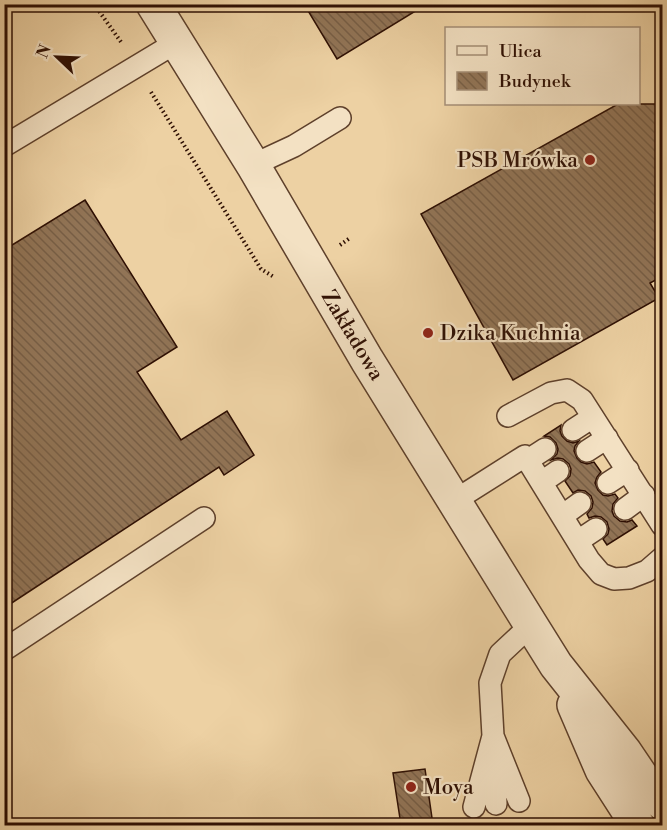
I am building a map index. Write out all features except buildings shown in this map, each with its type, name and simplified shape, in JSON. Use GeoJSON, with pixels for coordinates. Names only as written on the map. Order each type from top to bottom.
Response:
{"type":"FeatureCollection","features":[{"type":"Feature","properties":{"kind":"street","name":"Zakładowa"},"geometry":{"type":"LineString","coordinates":[[153,4],[556,665],[625,752],[652,792],[663,803]]}},
{"type":"Feature","properties":{"kind":"street","name":"Zakładowa"},"geometry":{"type":"LineString","coordinates":[[556,665],[602,770],[638,825]]}},
{"type":"Feature","properties":{"kind":"lane"},"geometry":{"type":"LineString","coordinates":[[4,146],[177,42]]}},
{"type":"Feature","properties":{"kind":"lane"},"geometry":{"type":"LineString","coordinates":[[253,165],[294,146],[340,118]]}},
{"type":"Feature","properties":{"kind":"lane"},"geometry":{"type":"LineString","coordinates":[[508,416],[550,393],[567,390],[582,400],[663,525]]}},
{"type":"Feature","properties":{"kind":"lane"},"geometry":{"type":"LineString","coordinates":[[573,430],[593,417]]}},
{"type":"Feature","properties":{"kind":"lane"},"geometry":{"type":"LineString","coordinates":[[587,451],[607,438]]}},
{"type":"Feature","properties":{"kind":"lane"},"geometry":{"type":"LineString","coordinates":[[454,501],[533,455],[550,477],[562,516],[589,560],[601,574],[614,579],[629,578],[646,571],[663,558]]}},
{"type":"Feature","properties":{"kind":"lane"},"geometry":{"type":"LineString","coordinates":[[608,483],[628,470]]}},
{"type":"Feature","properties":{"kind":"lane"},"geometry":{"type":"LineString","coordinates":[[625,508],[644,495]]}},
{"type":"Feature","properties":{"kind":"lane"},"geometry":{"type":"LineString","coordinates":[[562,516],[580,503]]}},
{"type":"Feature","properties":{"kind":"lane"},"geometry":{"type":"LineString","coordinates":[[4,650],[204,518]]}},
{"type":"Feature","properties":{"kind":"lane"},"geometry":{"type":"LineString","coordinates":[[578,541],[596,529]]}},
{"type":"Feature","properties":{"kind":"lane"},"geometry":{"type":"LineString","coordinates":[[496,804],[490,683],[500,654],[531,625]]}},
{"type":"Feature","properties":{"kind":"lane"},"geometry":{"type":"LineString","coordinates":[[493,736],[519,801]]}},
{"type":"Feature","properties":{"kind":"lane"},"geometry":{"type":"LineString","coordinates":[[474,807],[493,736]]}},
{"type":"Feature","properties":{"kind":"place","name":"PSB Mrówka"},"geometry":{"type":"Point","coordinates":[590,160]}},
{"type":"Feature","properties":{"kind":"place","name":"Dzika Kuchnia"},"geometry":{"type":"Point","coordinates":[428,333]}},
{"type":"Feature","properties":{"kind":"place","name":"Moya"},"geometry":{"type":"Point","coordinates":[411,787]}}]}
